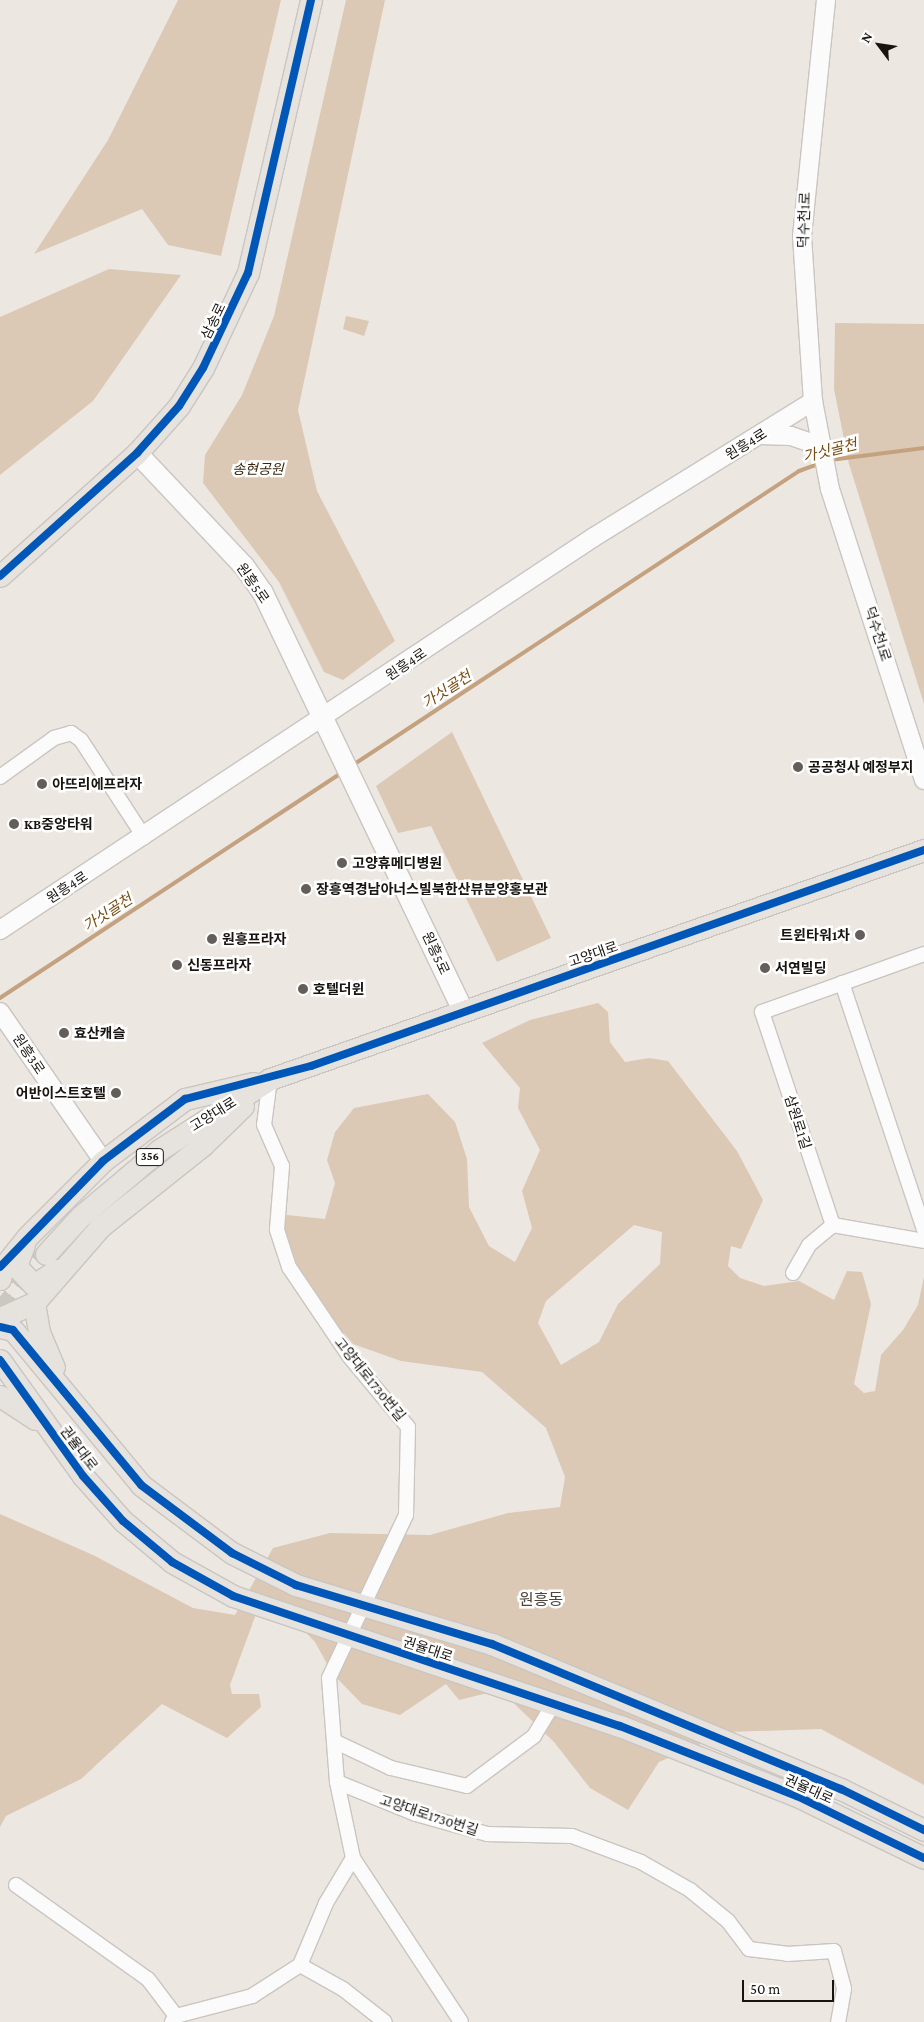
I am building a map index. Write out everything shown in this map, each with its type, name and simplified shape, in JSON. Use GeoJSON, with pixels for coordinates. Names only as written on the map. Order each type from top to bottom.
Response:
{"type":"FeatureCollection","features":[{"type":"Feature","properties":{"kind":"main road","name":"삼송로"},"geometry":{"type":"LineString","coordinates":[[0,576],[137,453],[179,406],[203,368],[248,273],[311,0]]}},
{"type":"Feature","properties":{"kind":"main road","name":"원흥5로"},"geometry":{"type":"LineString","coordinates":[[137,453],[244,566],[263,594],[358,787],[463,1011]]}},
{"type":"Feature","properties":{"kind":"main road","name":"고양대로"},"geometry":{"type":"LineString","coordinates":[[54,1260],[81,1216],[159,1150],[270,1079],[924,850]]}},
{"type":"Feature","properties":{"kind":"main road"},"geometry":{"type":"LineString","coordinates":[[1,1271],[27,1238],[104,1161],[185,1098],[270,1079]]}},
{"type":"Feature","properties":{"kind":"main road"},"geometry":{"type":"LineString","coordinates":[[27,1238],[16,1266],[34,1285],[54,1260]]}},
{"type":"Feature","properties":{"kind":"main road"},"geometry":{"type":"LineString","coordinates":[[54,1260],[34,1304],[45,1349],[75,1410]]}},
{"type":"Feature","properties":{"kind":"main road"},"geometry":{"type":"LineString","coordinates":[[0,1318],[34,1304]]}},
{"type":"Feature","properties":{"kind":"main road","name":"권율대로"},"geometry":{"type":"LineString","coordinates":[[0,1327],[13,1330],[75,1410],[141,1485],[182,1519],[232,1553],[296,1585],[360,1606],[492,1644],[841,1789],[924,1830]]}},
{"type":"Feature","properties":{"kind":"main road","name":"권율대로"},"geometry":{"type":"LineString","coordinates":[[0,1360],[51,1432],[124,1521],[172,1562],[233,1596],[345,1637],[554,1703],[797,1796],[924,1858]]}},
{"type":"Feature","properties":{"kind":"main road"},"geometry":{"type":"LineString","coordinates":[[0,1396],[51,1432]]}},
{"type":"Feature","properties":{"kind":"street","name":"덕수천1로"},"geometry":{"type":"LineString","coordinates":[[826,0],[802,236],[814,401],[814,442],[924,780]]}},
{"type":"Feature","properties":{"kind":"street","name":"원흥4로"},"geometry":{"type":"LineString","coordinates":[[0,930],[144,838],[594,537],[814,401]]}},
{"type":"Feature","properties":{"kind":"street"},"geometry":{"type":"LineString","coordinates":[[760,435],[814,442]]}},
{"type":"Feature","properties":{"kind":"street"},"geometry":{"type":"LineString","coordinates":[[0,777],[54,738],[71,733],[81,740],[144,838]]}},
{"type":"Feature","properties":{"kind":"street","name":"삼원로1길"},"geometry":{"type":"LineString","coordinates":[[833,1225],[762,1012],[924,955]]}},
{"type":"Feature","properties":{"kind":"street"},"geometry":{"type":"LineString","coordinates":[[842,984],[924,1230]]}},
{"type":"Feature","properties":{"kind":"street","name":"원흥3로"},"geometry":{"type":"LineString","coordinates":[[3,1017],[104,1161]]}},
{"type":"Feature","properties":{"kind":"street","name":"고양대로1730번길"},"geometry":{"type":"LineString","coordinates":[[270,1079],[264,1125],[282,1166],[277,1230],[289,1267],[349,1356],[408,1427],[406,1515],[345,1637],[329,1678],[336,1742],[337,1782],[354,1858],[461,2022]]}},
{"type":"Feature","properties":{"kind":"street"},"geometry":{"type":"LineString","coordinates":[[794,1273],[809,1245],[833,1225],[924,1241]]}},
{"type":"Feature","properties":{"kind":"street"},"geometry":{"type":"LineString","coordinates":[[336,1742],[391,1768],[467,1786],[534,1736],[554,1703]]}},
{"type":"Feature","properties":{"kind":"street","name":"고양대로1730번길"},"geometry":{"type":"LineString","coordinates":[[337,1782],[416,1814],[487,1834],[572,1836],[641,1862],[690,1890],[728,1921],[749,1949],[787,1954],[834,1951],[844,1989],[838,2022]]}},
{"type":"Feature","properties":{"kind":"street"},"geometry":{"type":"LineString","coordinates":[[16,1885],[148,1979],[174,2019],[252,1996],[300,1965],[326,1903],[354,1858]]}},
{"type":"Feature","properties":{"kind":"street"},"geometry":{"type":"LineString","coordinates":[[300,1965],[343,1989],[385,2022]]}},
{"type":"Feature","properties":{"kind":"green space"},"geometry":{"type":"Polygon","coordinates":[[[178,0],[281,0],[221,256],[168,245],[142,209],[34,254],[108,140],[178,0]]]}},
{"type":"Feature","properties":{"kind":"green space","name":"송현공원"},"geometry":{"type":"Polygon","coordinates":[[[346,0],[385,0],[298,410],[317,491],[395,641],[343,680],[324,672],[279,582],[203,483],[205,455],[242,395],[274,316],[346,0]]]}},
{"type":"Feature","properties":{"kind":"green space"},"geometry":{"type":"Polygon","coordinates":[[[109,269],[181,275],[93,401],[0,475],[0,317],[109,269]]]}},
{"type":"Feature","properties":{"kind":"green space"},"geometry":{"type":"Polygon","coordinates":[[[346,316],[369,321],[364,336],[343,329],[346,316]]]}},
{"type":"Feature","properties":{"kind":"green space"},"geometry":{"type":"Polygon","coordinates":[[[835,323],[924,324],[924,704],[849,464],[834,389],[835,323]]]}},
{"type":"Feature","properties":{"kind":"green space"},"geometry":{"type":"Polygon","coordinates":[[[452,732],[551,938],[497,962],[431,826],[398,833],[376,786],[452,732]]]}},
{"type":"Feature","properties":{"kind":"green space"},"geometry":{"type":"Polygon","coordinates":[[[598,1003],[608,1012],[610,1042],[625,1062],[649,1058],[668,1061],[737,1151],[763,1200],[741,1249],[731,1246],[728,1266],[740,1278],[764,1286],[799,1281],[834,1300],[847,1271],[862,1272],[871,1304],[854,1384],[864,1393],[875,1391],[881,1355],[903,1330],[918,1305],[924,1277],[924,1785],[821,1729],[729,1732],[659,1762],[628,1810],[590,1788],[554,1742],[500,1690],[459,1700],[446,1684],[400,1715],[362,1704],[332,1673],[315,1642],[287,1613],[256,1614],[230,1685],[232,1694],[259,1694],[261,1707],[227,1738],[162,1704],[81,1779],[6,1816],[0,1827],[0,1514],[93,1555],[193,1608],[235,1615],[273,1548],[330,1533],[430,1535],[508,1513],[560,1507],[565,1477],[546,1428],[482,1372],[401,1361],[353,1344],[289,1267],[277,1230],[287,1215],[325,1219],[335,1183],[327,1160],[335,1132],[354,1108],[428,1094],[455,1122],[467,1159],[469,1207],[489,1246],[515,1262],[532,1228],[522,1191],[540,1150],[518,1108],[520,1088],[482,1043],[530,1020],[598,1003]],[[634,1225],[546,1301],[538,1323],[561,1365],[599,1342],[618,1304],[660,1264],[662,1232],[634,1225]]]}},
{"type":"Feature","properties":{"kind":"waterway","name":"가싯골천"},"geometry":{"type":"LineString","coordinates":[[830,460],[924,448]]}},
{"type":"Feature","properties":{"kind":"waterway","name":"가싯골천"},"geometry":{"type":"LineString","coordinates":[[353,765],[799,471],[821,463]]}},
{"type":"Feature","properties":{"kind":"waterway","name":"가싯골천"},"geometry":{"type":"LineString","coordinates":[[0,998],[343,772]]}},
{"type":"Feature","properties":{"kind":"tunnel"},"geometry":{"type":"LineString","coordinates":[[0,1313],[46,1254]]}},
{"type":"Feature","properties":{"kind":"cycle path"},"geometry":{"type":"LineString","coordinates":[[0,576],[137,453],[179,406],[203,368],[248,273],[311,0]]}},
{"type":"Feature","properties":{"kind":"cycle path"},"geometry":{"type":"LineString","coordinates":[[0,1267],[103,1161],[185,1099],[311,1066],[924,850]]}},
{"type":"Feature","properties":{"kind":"cycle path"},"geometry":{"type":"LineString","coordinates":[[0,1327],[13,1330],[141,1485],[232,1553],[296,1585],[492,1644],[841,1789],[924,1830]]}},
{"type":"Feature","properties":{"kind":"cycle path"},"geometry":{"type":"LineString","coordinates":[[0,1360],[83,1476],[123,1521],[172,1562],[233,1596],[620,1726],[797,1796],[924,1858]]}},
{"type":"Feature","properties":{"kind":"place","name":"공공청사 예정부지"},"geometry":{"type":"Point","coordinates":[798,767]}},
{"type":"Feature","properties":{"kind":"place","name":"아뜨리에프라자"},"geometry":{"type":"Point","coordinates":[42,784]}},
{"type":"Feature","properties":{"kind":"place","name":"KB중앙타워"},"geometry":{"type":"Point","coordinates":[14,824]}},
{"type":"Feature","properties":{"kind":"place","name":"고양휴메디병원"},"geometry":{"type":"Point","coordinates":[342,863]}},
{"type":"Feature","properties":{"kind":"place","name":"장흥역경남아너스빌북한산뷰분양홍보관"},"geometry":{"type":"Point","coordinates":[306,889]}},
{"type":"Feature","properties":{"kind":"place","name":"트윈타워1차"},"geometry":{"type":"Point","coordinates":[860,935]}},
{"type":"Feature","properties":{"kind":"place","name":"원흥프라자"},"geometry":{"type":"Point","coordinates":[212,939]}},
{"type":"Feature","properties":{"kind":"place","name":"신동프라자"},"geometry":{"type":"Point","coordinates":[177,965]}},
{"type":"Feature","properties":{"kind":"place","name":"서연빌딩"},"geometry":{"type":"Point","coordinates":[765,968]}},
{"type":"Feature","properties":{"kind":"place","name":"호텔더윈"},"geometry":{"type":"Point","coordinates":[303,989]}},
{"type":"Feature","properties":{"kind":"place","name":"효산캐슬"},"geometry":{"type":"Point","coordinates":[64,1033]}},
{"type":"Feature","properties":{"kind":"place","name":"어반이스트호텔"},"geometry":{"type":"Point","coordinates":[116,1093]}},
{"type":"Feature","properties":{"kind":"district","name":"원흥동"},"geometry":{"type":"Point","coordinates":[541,1600]}}]}
